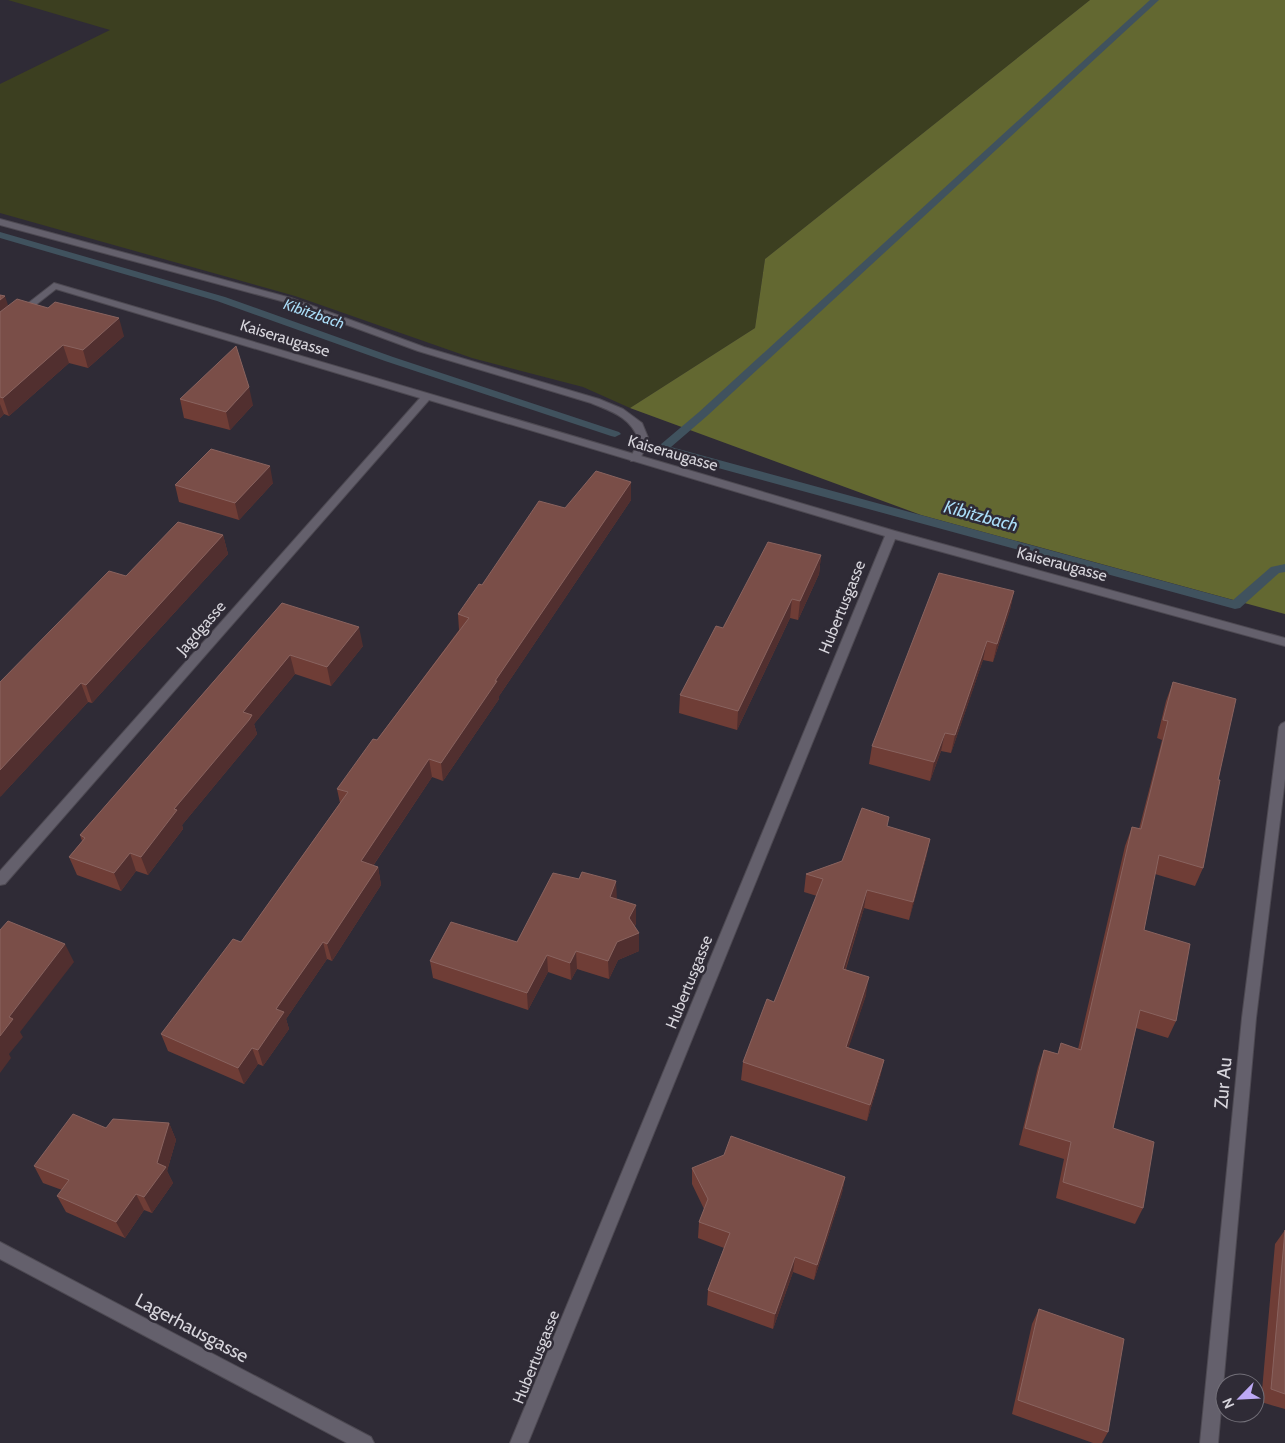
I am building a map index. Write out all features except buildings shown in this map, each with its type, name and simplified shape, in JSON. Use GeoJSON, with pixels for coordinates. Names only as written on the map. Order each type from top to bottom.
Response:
{"type":"FeatureCollection","features":[{"type":"Feature","properties":{"kind":"street"},"geometry":{"type":"LineString","coordinates":[[0,222],[288,300],[421,349],[595,401],[619,411],[638,426],[644,440],[635,459]]}},
{"type":"Feature","properties":{"kind":"street","name":"Kaiseraugasse"},"geometry":{"type":"LineString","coordinates":[[0,330],[54,286],[891,534],[1285,642]]}},
{"type":"Feature","properties":{"kind":"street","name":"Jagdgasse"},"geometry":{"type":"LineString","coordinates":[[0,880],[426,397]]}},
{"type":"Feature","properties":{"kind":"street","name":"Hubertusgasse"},"geometry":{"type":"LineString","coordinates":[[519,1443],[891,534]]}},
{"type":"Feature","properties":{"kind":"street","name":"Zur Au"},"geometry":{"type":"LineString","coordinates":[[1209,1443],[1249,1018],[1285,727]]}},
{"type":"Feature","properties":{"kind":"street","name":"Lagerhausgasse"},"geometry":{"type":"LineString","coordinates":[[0,1250],[365,1443]]}},
{"type":"Feature","properties":{"kind":"green space"},"geometry":{"type":"Polygon","coordinates":[[[8,0],[1090,0],[765,259],[755,328],[630,408],[583,387],[472,358],[295,296],[0,213],[0,84],[110,30],[8,0]]]}},
{"type":"Feature","properties":{"kind":"green space"},"geometry":{"type":"Polygon","coordinates":[[[1090,0],[1285,0],[1285,614],[921,515],[630,408],[755,328],[765,259],[1090,0]]]}},
{"type":"Feature","properties":{"kind":"waterway"},"geometry":{"type":"LineString","coordinates":[[662,449],[703,414],[1155,0]]}},
{"type":"Feature","properties":{"kind":"waterway","name":"Kibitzbach"},"geometry":{"type":"LineString","coordinates":[[0,235],[221,299],[389,359],[615,434]]}},
{"type":"Feature","properties":{"kind":"waterway","name":"Kibitzbach"},"geometry":{"type":"LineString","coordinates":[[656,447],[662,449]]}},
{"type":"Feature","properties":{"kind":"waterway","name":"Kibitzbach"},"geometry":{"type":"LineString","coordinates":[[662,449],[1235,605],[1275,570],[1285,568]]}}]}
